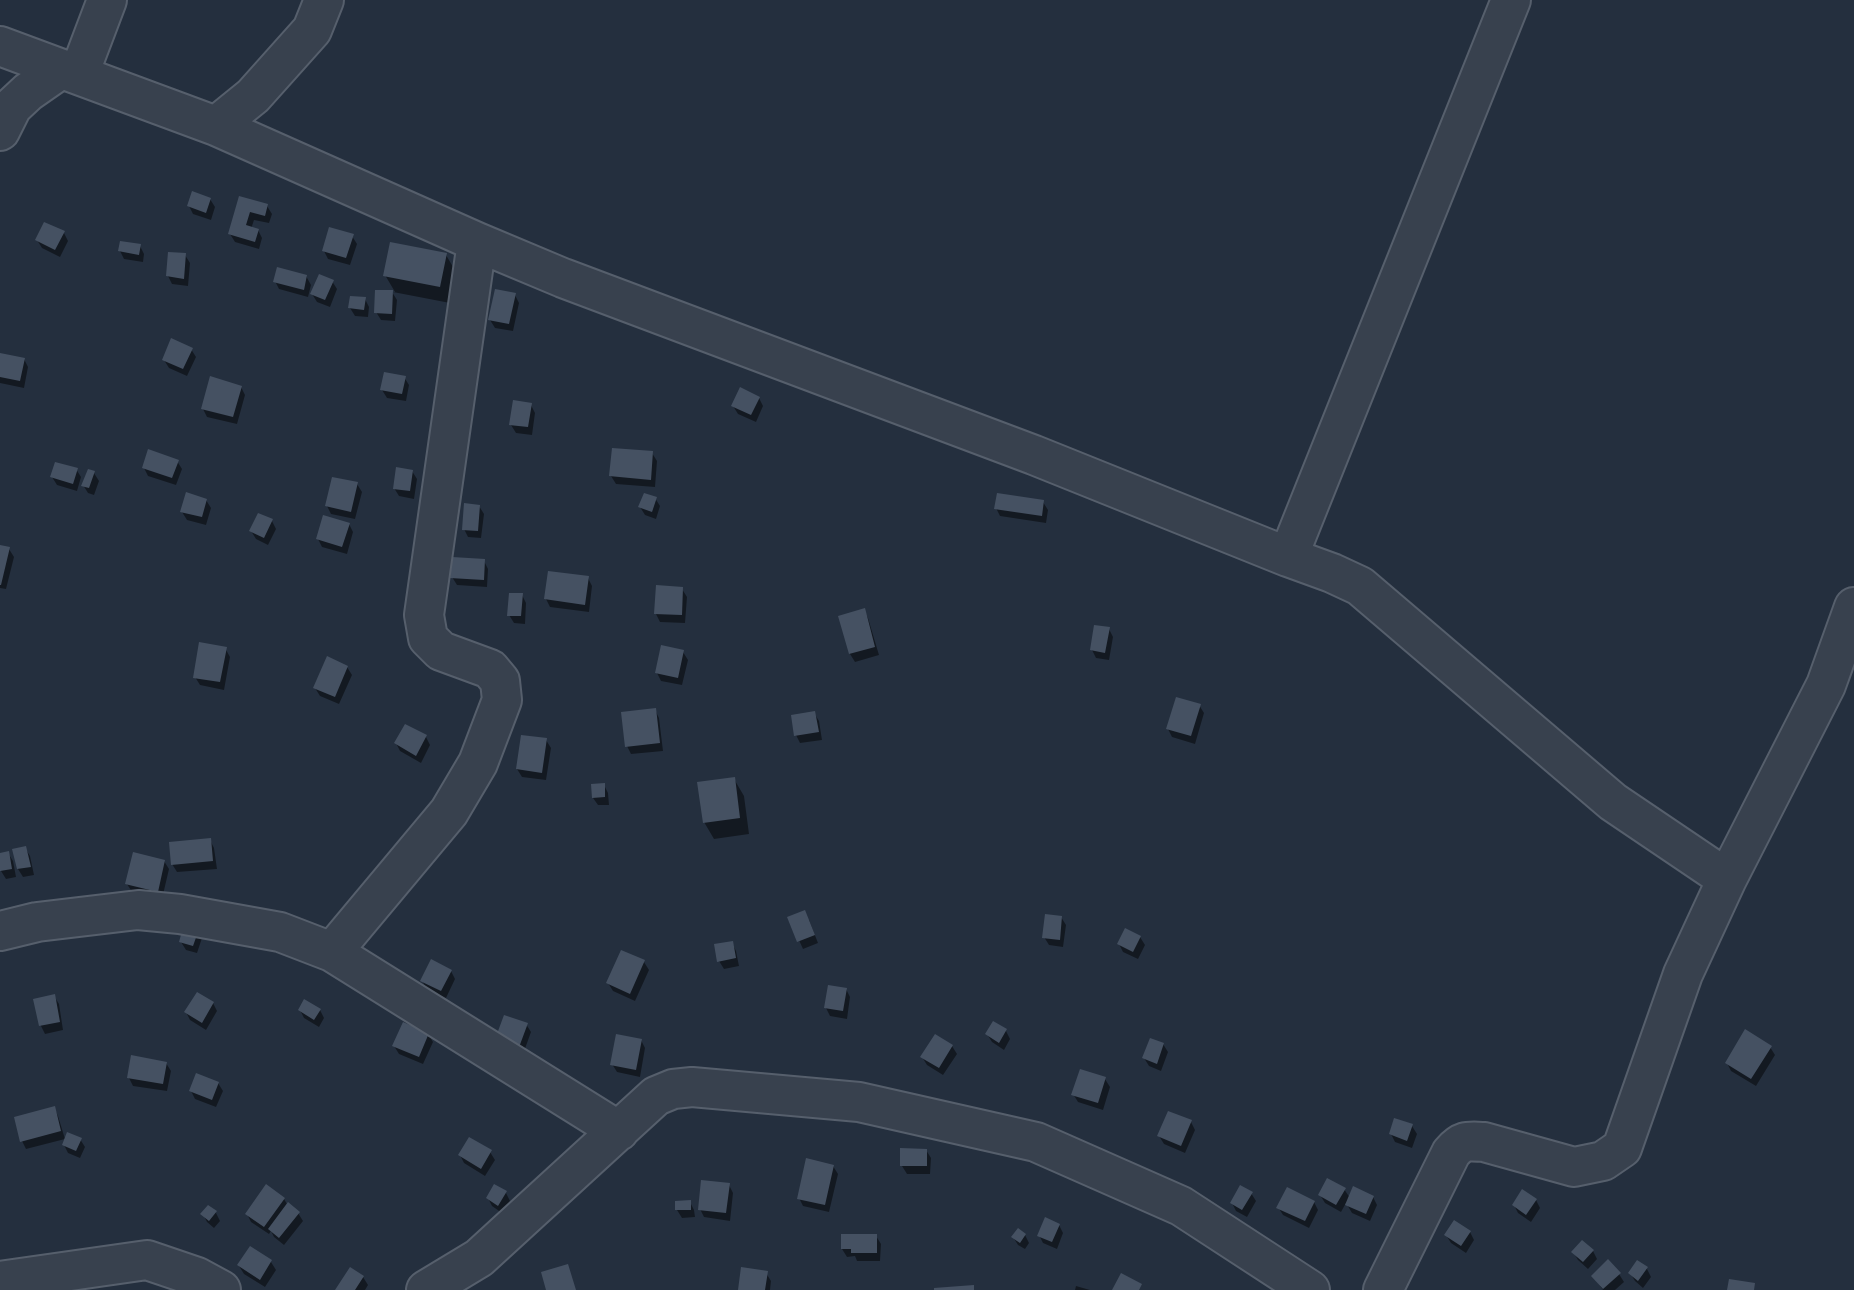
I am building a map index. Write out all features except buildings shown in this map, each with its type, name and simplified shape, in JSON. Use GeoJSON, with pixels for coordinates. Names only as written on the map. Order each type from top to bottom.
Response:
{"type":"FeatureCollection","features":[{"type":"Feature","properties":{"kind":"street"},"geometry":{"type":"LineString","coordinates":[[0,131],[12,107],[28,92],[70,72],[107,0]]}},
{"type":"Feature","properties":{"kind":"street"},"geometry":{"type":"LineString","coordinates":[[216,126],[253,96],[312,30],[324,0]]}},
{"type":"Feature","properties":{"kind":"street"},"geometry":{"type":"LineString","coordinates":[[1289,558],[1511,0]]}},
{"type":"Feature","properties":{"kind":"street"},"geometry":{"type":"LineString","coordinates":[[0,46],[216,126],[563,278],[1034,455],[1360,586],[1613,802],[1727,879]]}},
{"type":"Feature","properties":{"kind":"street"},"geometry":{"type":"LineString","coordinates":[[332,952],[449,812],[478,763],[502,701],[500,681],[490,668],[441,651],[428,638],[424,615],[477,242]]}},
{"type":"Feature","properties":{"kind":"street"},"geometry":{"type":"LineString","coordinates":[[1383,1290],[1451,1153],[1459,1144],[1469,1141],[1484,1142],[1574,1167],[1603,1161],[1622,1148],[1683,974],[1727,879],[1826,685],[1854,607]]}},
{"type":"Feature","properties":{"kind":"street"},"geometry":{"type":"LineString","coordinates":[[0,931],[37,922],[138,910],[180,914],[280,932],[332,952],[619,1131]]}},
{"type":"Feature","properties":{"kind":"street"},"geometry":{"type":"LineString","coordinates":[[426,1290],[479,1258],[656,1096],[673,1089],[692,1087],[859,1102],[1035,1142],[1181,1206],[1310,1290]]}},
{"type":"Feature","properties":{"kind":"street"},"geometry":{"type":"LineString","coordinates":[[0,1281],[148,1275],[197,1277],[221,1290]]}}]}
